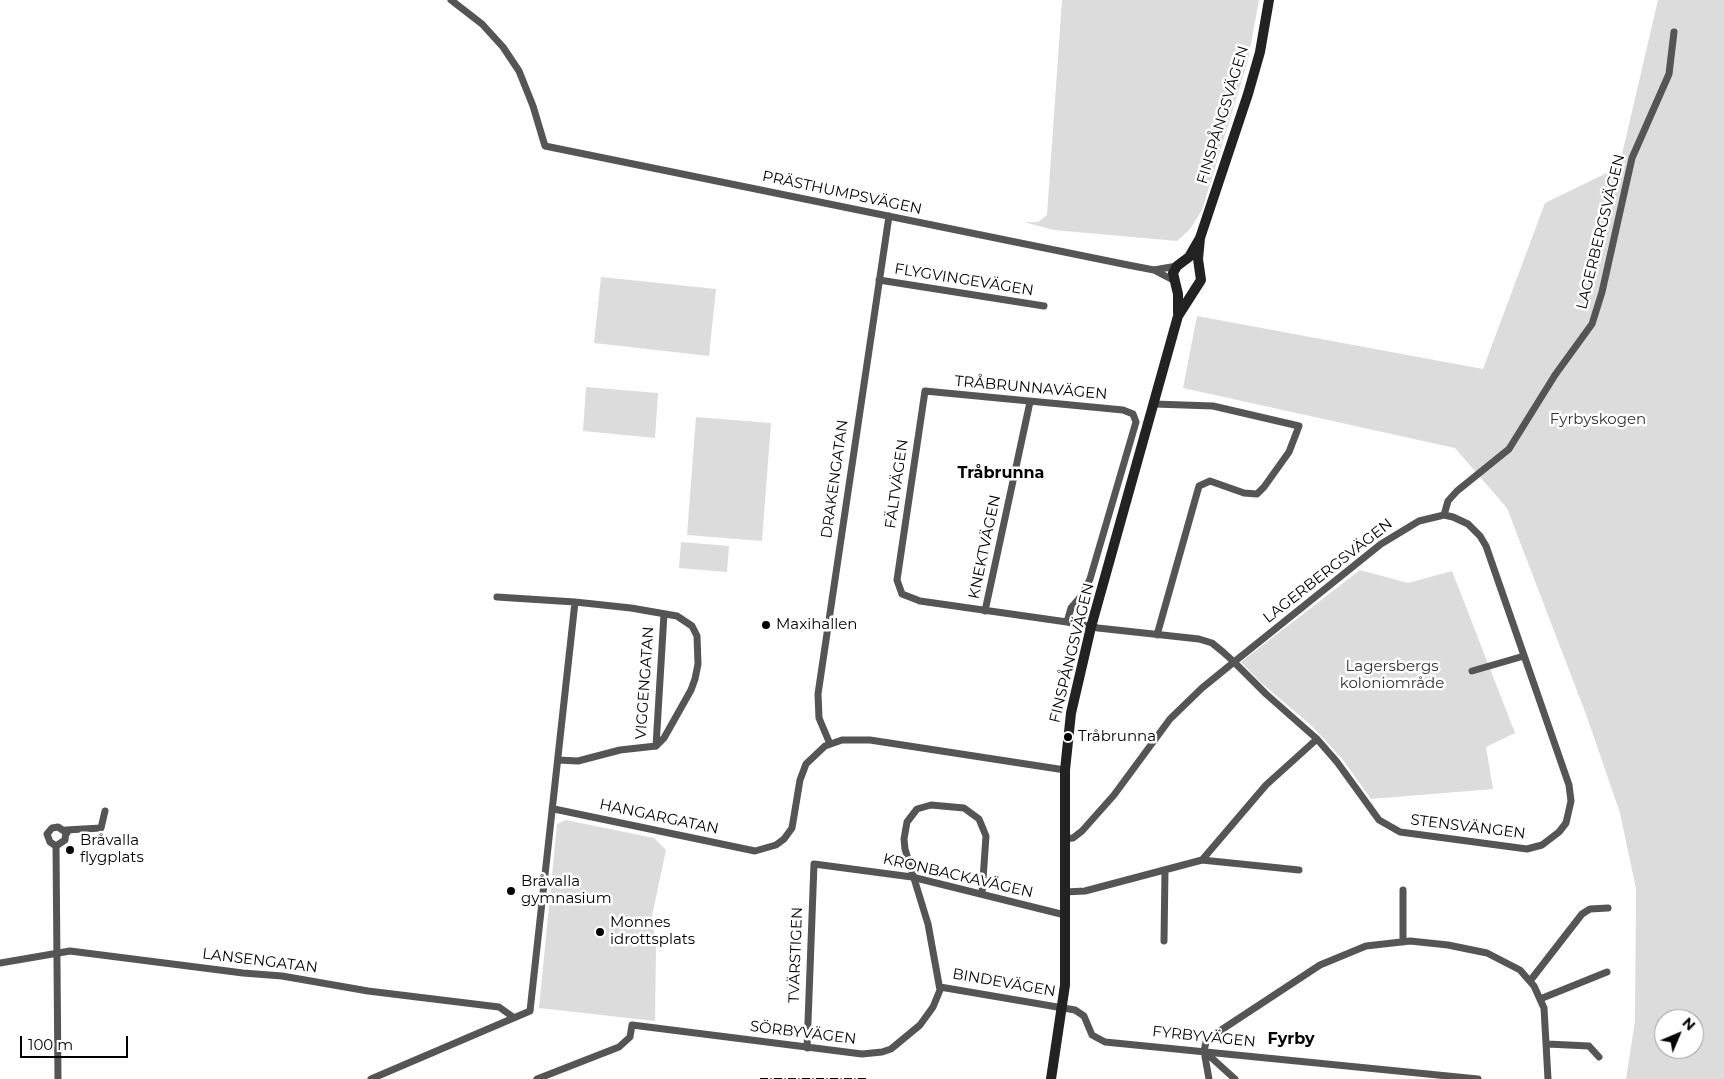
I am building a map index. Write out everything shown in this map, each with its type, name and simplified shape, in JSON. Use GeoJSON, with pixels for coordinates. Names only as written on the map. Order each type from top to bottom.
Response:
{"type":"FeatureCollection","features":[{"type":"Feature","properties":{"kind":"main road","name":"FINSPÅNGSVÄGEN"},"geometry":{"type":"LineString","coordinates":[[1051,1079],[1063,1008],[1066,915],[1065,770],[1071,713],[1091,627],[1178,316],[1201,280],[1200,238],[1248,94],[1260,52],[1269,0]]}},
{"type":"Feature","properties":{"kind":"main road","name":"FINSPÅNGSVÄGEN"},"geometry":{"type":"LineString","coordinates":[[1178,316],[1173,273],[1200,238]]}},
{"type":"Feature","properties":{"kind":"main road"},"geometry":{"type":"LineString","coordinates":[[1180,264],[1191,262],[1200,269]]}},
{"type":"Feature","properties":{"kind":"main road"},"geometry":{"type":"LineString","coordinates":[[1175,283],[1183,290],[1194,289]]}},
{"type":"Feature","properties":{"kind":"main road","name":"FINSPÅNGSVÄGEN"},"geometry":{"type":"LineString","coordinates":[[1056,1079],[1065,1025],[1063,1008]]}},
{"type":"Feature","properties":{"kind":"street","name":"PRÄSTHUMPSVÄGEN"},"geometry":{"type":"LineString","coordinates":[[451,0],[482,24],[503,47],[519,70],[545,146],[1154,270],[1175,283]]}},
{"type":"Feature","properties":{"kind":"street","name":"LAGERBERGSVÄGEN"},"geometry":{"type":"LineString","coordinates":[[1064,838],[1074,838],[1082,831],[1114,795],[1170,719],[1190,699],[1381,544],[1419,521],[1444,515],[1448,501],[1457,491],[1509,449],[1555,375],[1592,324],[1602,292],[1632,158],[1669,74],[1674,32]]}},
{"type":"Feature","properties":{"kind":"street","name":"DRAKENGATAN"},"geometry":{"type":"LineString","coordinates":[[830,744],[818,718],[818,694],[889,216]]}},
{"type":"Feature","properties":{"kind":"street","name":"PRÄSTHUMPSVÄGEN"},"geometry":{"type":"LineString","coordinates":[[1154,270],[1180,264]]}},
{"type":"Feature","properties":{"kind":"street","name":"FLYGVINGEVÄGEN"},"geometry":{"type":"LineString","coordinates":[[879,280],[1044,306]]}},
{"type":"Feature","properties":{"kind":"street","name":"TRÅBRUNNAVÄGEN"},"geometry":{"type":"LineString","coordinates":[[925,391],[1123,410],[1133,414],[1136,422],[1090,579],[1082,595],[1071,608],[1067,622]]}},
{"type":"Feature","properties":{"kind":"street","name":"FÄLTVÄGEN"},"geometry":{"type":"LineString","coordinates":[[897,580],[925,391]]}},
{"type":"Feature","properties":{"kind":"street","name":"KNEKTVÄGEN"},"geometry":{"type":"LineString","coordinates":[[985,610],[1030,402]]}},
{"type":"Feature","properties":{"kind":"street"},"geometry":{"type":"LineString","coordinates":[[1154,404],[1213,406],[1300,426],[1289,452],[1257,494],[1244,493],[1210,481],[1205,481],[1199,486],[1157,635]]}},
{"type":"Feature","properties":{"kind":"street","name":"STENSVÄNGEN"},"geometry":{"type":"LineString","coordinates":[[897,580],[902,594],[920,601],[1091,627],[1205,641],[1217,647],[1316,738],[1337,762],[1379,820],[1392,829],[1512,848],[1527,849],[1542,845],[1555,837],[1566,822],[1571,808],[1571,792],[1480,536],[1460,519],[1444,515]]}},
{"type":"Feature","properties":{"kind":"street"},"geometry":{"type":"LineString","coordinates":[[497,597],[576,602],[664,614],[677,616],[692,626],[697,636],[698,664],[691,690],[664,738],[656,746]]}},
{"type":"Feature","properties":{"kind":"street"},"geometry":{"type":"LineString","coordinates":[[371,1079],[530,1011],[576,602]]}},
{"type":"Feature","properties":{"kind":"street","name":"VIGGENGATAN"},"geometry":{"type":"LineString","coordinates":[[558,760],[578,761],[620,750],[656,746],[664,614]]}},
{"type":"Feature","properties":{"kind":"street"},"geometry":{"type":"LineString","coordinates":[[1472,671],[1524,656]]}},
{"type":"Feature","properties":{"kind":"street"},"geometry":{"type":"LineString","coordinates":[[1202,860],[1266,785],[1316,738]]}},
{"type":"Feature","properties":{"kind":"street","name":"HANGARGATAN"},"geometry":{"type":"LineString","coordinates":[[554,809],[744,849],[766,850],[784,839],[792,828],[802,771],[812,757],[830,744],[851,739],[870,740],[1065,770]]}},
{"type":"Feature","properties":{"kind":"street"},"geometry":{"type":"LineString","coordinates":[[940,987],[928,924],[912,877],[904,839],[907,822],[911,815],[924,806],[931,805],[964,808],[979,819],[986,836],[982,894]]}},
{"type":"Feature","properties":{"kind":"street"},"geometry":{"type":"LineString","coordinates":[[56,846],[65,840],[66,830],[100,828],[105,811]]}},
{"type":"Feature","properties":{"kind":"street"},"geometry":{"type":"LineString","coordinates":[[56,846],[50,842],[47,834],[52,828],[58,827],[67,833]]}},
{"type":"Feature","properties":{"kind":"street"},"geometry":{"type":"LineString","coordinates":[[56,846],[58,1079]]}},
{"type":"Feature","properties":{"kind":"street"},"geometry":{"type":"LineString","coordinates":[[1065,892],[1084,891],[1202,860],[1299,870]]}},
{"type":"Feature","properties":{"kind":"street","name":"KRONBACKAVÄGEN"},"geometry":{"type":"LineString","coordinates":[[814,864],[912,877],[1066,915]]}},
{"type":"Feature","properties":{"kind":"street","name":"TVÄRSTIGEN"},"geometry":{"type":"LineString","coordinates":[[807,1048],[814,864]]}},
{"type":"Feature","properties":{"kind":"street"},"geometry":{"type":"LineString","coordinates":[[1164,941],[1165,870]]}},
{"type":"Feature","properties":{"kind":"street"},"geometry":{"type":"LineString","coordinates":[[1403,890],[1403,942]]}},
{"type":"Feature","properties":{"kind":"street"},"geometry":{"type":"LineString","coordinates":[[1530,981],[1582,914],[1590,908],[1608,908]]}},
{"type":"Feature","properties":{"kind":"street"},"geometry":{"type":"LineString","coordinates":[[1208,1079],[1204,1050],[1206,1042],[1212,1036],[1320,965],[1354,949],[1403,942],[1448,945],[1487,953],[1512,964],[1530,981],[1540,999],[1545,1016],[1548,1079]]}},
{"type":"Feature","properties":{"kind":"street","name":"LANSENGATAN"},"geometry":{"type":"LineString","coordinates":[[0,962],[70,951],[282,976],[377,992],[498,1006],[513,1017]]}},
{"type":"Feature","properties":{"kind":"street"},"geometry":{"type":"LineString","coordinates":[[1540,999],[1607,972]]}},
{"type":"Feature","properties":{"kind":"street","name":"SÖRBYVÄGEN"},"geometry":{"type":"LineString","coordinates":[[537,1079],[619,1047],[630,1037],[632,1025],[862,1054],[882,1052],[891,1049],[920,1025],[933,1007],[940,987]]}},
{"type":"Feature","properties":{"kind":"street","name":"BINDEVÄGEN"},"geometry":{"type":"LineString","coordinates":[[940,987],[1063,1008]]}},
{"type":"Feature","properties":{"kind":"street","name":"FYRBYVÄGEN"},"geometry":{"type":"LineString","coordinates":[[1063,1008],[1082,1014],[1092,1035],[1099,1040],[1478,1079]]}},
{"type":"Feature","properties":{"kind":"street"},"geometry":{"type":"LineString","coordinates":[[1547,1044],[1589,1046],[1599,1057]]}},
{"type":"Feature","properties":{"kind":"street"},"geometry":{"type":"LineString","coordinates":[[1204,1050],[1235,1079]]}},
{"type":"Feature","properties":{"kind":"green space"},"geometry":{"type":"Polygon","coordinates":[[[1062,0],[1259,0],[1248,60],[1202,210],[1190,229],[1177,241],[1054,230],[1024,222],[1038,222],[1047,215],[1062,0]]]}},
{"type":"Feature","properties":{"kind":"green space","name":"Fyrbyskogen"},"geometry":{"type":"Polygon","coordinates":[[[1658,0],[1724,0],[1724,1079],[1626,1079],[1635,1021],[1636,889],[1620,813],[1587,717],[1507,508],[1455,448],[1183,388],[1197,316],[1483,369],[1545,203],[1619,167],[1658,0]]]}},
{"type":"Feature","properties":{"kind":"green space"},"geometry":{"type":"Polygon","coordinates":[[[601,277],[716,289],[709,356],[594,343],[601,277]]]}},
{"type":"Feature","properties":{"kind":"green space"},"geometry":{"type":"Polygon","coordinates":[[[586,387],[658,393],[655,438],[583,431],[586,387]]]}},
{"type":"Feature","properties":{"kind":"green space"},"geometry":{"type":"Polygon","coordinates":[[[696,417],[771,423],[762,541],[687,535],[696,417]]]}},
{"type":"Feature","properties":{"kind":"green space"},"geometry":{"type":"Polygon","coordinates":[[[681,542],[729,546],[727,572],[679,568],[681,542]]]}},
{"type":"Feature","properties":{"kind":"green space","name":"Lagersbergs koloniområde"},"geometry":{"type":"Polygon","coordinates":[[[1360,570],[1408,583],[1452,571],[1515,733],[1486,747],[1493,789],[1371,799],[1343,760],[1312,726],[1259,681],[1241,662],[1360,570]]]}},
{"type":"Feature","properties":{"kind":"green space","name":"Monnes idrottsplats"},"geometry":{"type":"Polygon","coordinates":[[[566,820],[654,838],[666,850],[652,916],[656,948],[655,1021],[539,1008],[557,824],[566,820]]]}},
{"type":"Feature","properties":{"kind":"railway"},"geometry":{"type":"LineString","coordinates":[[760,1079],[868,1079]]}},
{"type":"Feature","properties":{"kind":"place","name":"Maxihallen"},"geometry":{"type":"Point","coordinates":[766,625]}},
{"type":"Feature","properties":{"kind":"place","name":"Tråbrunna"},"geometry":{"type":"Point","coordinates":[1068,737]}},
{"type":"Feature","properties":{"kind":"place","name":"Bråvalla flygplats"},"geometry":{"type":"Point","coordinates":[70,850]}},
{"type":"Feature","properties":{"kind":"place","name":"Bråvalla gymnasium"},"geometry":{"type":"Point","coordinates":[511,891]}},
{"type":"Feature","properties":{"kind":"place","name":"Monnes idrottsplats"},"geometry":{"type":"Point","coordinates":[600,932]}},
{"type":"Feature","properties":{"kind":"district","name":"Tråbrunna"},"geometry":{"type":"Point","coordinates":[1001,473]}},
{"type":"Feature","properties":{"kind":"district","name":"Fyrby"},"geometry":{"type":"Point","coordinates":[1291,1039]}}]}
